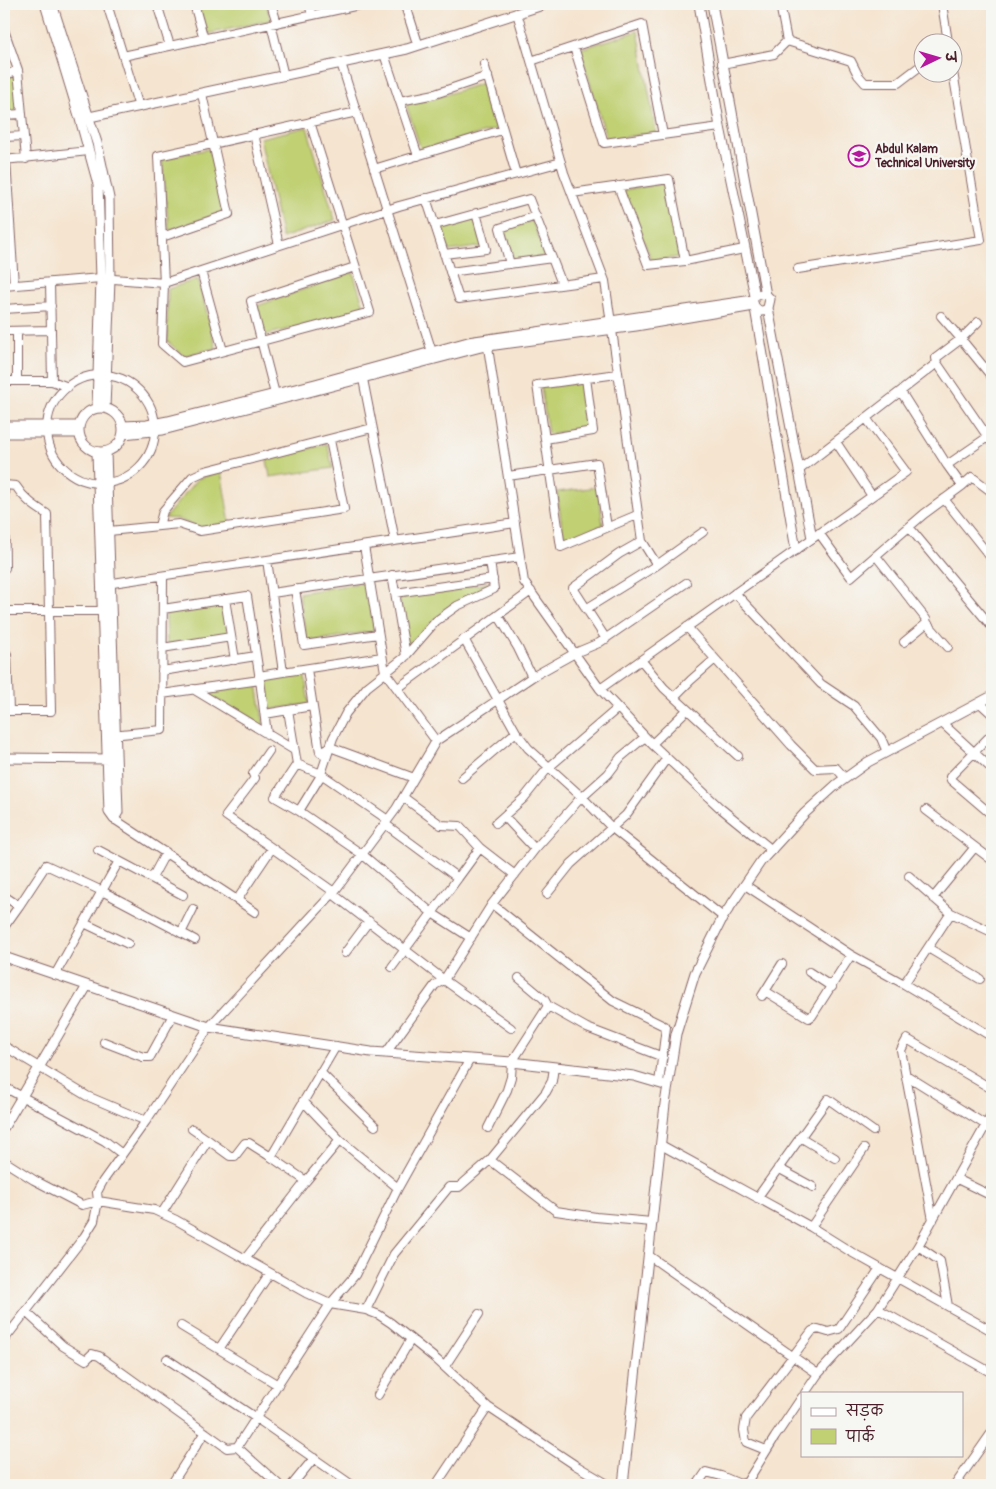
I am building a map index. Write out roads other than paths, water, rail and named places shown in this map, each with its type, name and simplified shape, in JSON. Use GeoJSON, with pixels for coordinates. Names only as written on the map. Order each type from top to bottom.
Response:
{"type":"FeatureCollection","features":[{"type":"Feature","properties":{"kind":"street"},"geometry":{"type":"LineString","coordinates":[[45,4],[106,176],[109,198],[101,408]]}},
{"type":"Feature","properties":{"kind":"street"},"geometry":{"type":"LineString","coordinates":[[52,4],[84,118],[88,150],[98,184],[105,279]]}},
{"type":"Feature","properties":{"kind":"street"},"geometry":{"type":"LineString","coordinates":[[108,4],[139,107]]}},
{"type":"Feature","properties":{"kind":"street"},"geometry":{"type":"LineString","coordinates":[[157,4],[170,46]]}},
{"type":"Feature","properties":{"kind":"street"},"geometry":{"type":"LineString","coordinates":[[194,4],[204,38]]}},
{"type":"Feature","properties":{"kind":"street"},"geometry":{"type":"LineString","coordinates":[[271,4],[284,76]]}},
{"type":"Feature","properties":{"kind":"street"},"geometry":{"type":"LineString","coordinates":[[309,4],[312,15]]}},
{"type":"Feature","properties":{"kind":"street"},"geometry":{"type":"LineString","coordinates":[[123,56],[364,4]]}},
{"type":"Feature","properties":{"kind":"street"},"geometry":{"type":"LineString","coordinates":[[405,4],[418,45]]}},
{"type":"Feature","properties":{"kind":"street"},"geometry":{"type":"LineString","coordinates":[[84,118],[384,54],[418,45],[534,6],[546,4]]}},
{"type":"Feature","properties":{"kind":"street"},"geometry":{"type":"LineString","coordinates":[[700,4],[720,127],[754,303],[796,550]]}},
{"type":"Feature","properties":{"kind":"street"},"geometry":{"type":"LineString","coordinates":[[712,4],[766,295],[770,302],[768,308],[799,470],[816,536],[851,577],[909,527],[972,477],[992,492]]}},
{"type":"Feature","properties":{"kind":"street"},"geometry":{"type":"LineString","coordinates":[[780,4],[787,41]]}},
{"type":"Feature","properties":{"kind":"street"},"geometry":{"type":"LineString","coordinates":[[942,4],[946,32]]}},
{"type":"Feature","properties":{"kind":"street"},"geometry":{"type":"LineString","coordinates":[[517,13],[561,162],[604,279],[637,515],[642,541],[657,564]]}},
{"type":"Feature","properties":{"kind":"street"},"geometry":{"type":"LineString","coordinates":[[531,61],[642,24],[663,135]]}},
{"type":"Feature","properties":{"kind":"street"},"geometry":{"type":"LineString","coordinates":[[4,30],[7,50],[18,70],[26,159]]}},
{"type":"Feature","properties":{"kind":"street"},"geometry":{"type":"LineString","coordinates":[[722,64],[774,54],[787,41]]}},
{"type":"Feature","properties":{"kind":"street"},"geometry":{"type":"LineString","coordinates":[[787,41],[851,61],[858,75],[865,83],[898,83],[914,71]]}},
{"type":"Feature","properties":{"kind":"street"},"geometry":{"type":"LineString","coordinates":[[574,47],[604,143],[720,127]]}},
{"type":"Feature","properties":{"kind":"street"},"geometry":{"type":"LineString","coordinates":[[384,54],[418,156]]}},
{"type":"Feature","properties":{"kind":"street"},"geometry":{"type":"LineString","coordinates":[[341,63],[432,352]]}},
{"type":"Feature","properties":{"kind":"street"},"geometry":{"type":"LineString","coordinates":[[484,64],[516,174]]}},
{"type":"Feature","properties":{"kind":"street"},"geometry":{"type":"LineString","coordinates":[[4,76],[18,70]]}},
{"type":"Feature","properties":{"kind":"street"},"geometry":{"type":"LineString","coordinates":[[400,101],[435,94],[488,76]]}},
{"type":"Feature","properties":{"kind":"street"},"geometry":{"type":"LineString","coordinates":[[798,269],[981,240],[955,82]]}},
{"type":"Feature","properties":{"kind":"street"},"geometry":{"type":"LineString","coordinates":[[162,237],[229,214],[202,94]]}},
{"type":"Feature","properties":{"kind":"street"},"geometry":{"type":"LineString","coordinates":[[310,122],[370,312],[183,362],[162,344],[164,283],[158,156],[254,134],[356,112]]}},
{"type":"Feature","properties":{"kind":"street"},"geometry":{"type":"LineString","coordinates":[[4,115],[22,114]]}},
{"type":"Feature","properties":{"kind":"street"},"geometry":{"type":"LineString","coordinates":[[374,169],[502,130]]}},
{"type":"Feature","properties":{"kind":"street"},"geometry":{"type":"LineString","coordinates":[[254,134],[279,245]]}},
{"type":"Feature","properties":{"kind":"street"},"geometry":{"type":"LineString","coordinates":[[4,137],[24,136]]}},
{"type":"Feature","properties":{"kind":"street"},"geometry":{"type":"LineString","coordinates":[[14,285],[5,160],[26,159],[88,150]]}},
{"type":"Feature","properties":{"kind":"street"},"geometry":{"type":"LineString","coordinates":[[4,286],[105,279],[164,283],[426,198],[561,162]]}},
{"type":"Feature","properties":{"kind":"street"},"geometry":{"type":"LineString","coordinates":[[572,193],[670,179],[684,261]]}},
{"type":"Feature","properties":{"kind":"street"},"geometry":{"type":"LineString","coordinates":[[618,186],[648,265],[684,261],[744,249]]}},
{"type":"Feature","properties":{"kind":"street"},"geometry":{"type":"LineString","coordinates":[[426,198],[459,299],[604,279]]}},
{"type":"Feature","properties":{"kind":"street"},"geometry":{"type":"LineString","coordinates":[[435,225],[529,199],[562,284]]}},
{"type":"Feature","properties":{"kind":"street"},"geometry":{"type":"LineString","coordinates":[[444,254],[486,249],[476,213]]}},
{"type":"Feature","properties":{"kind":"street"},"geometry":{"type":"LineString","coordinates":[[510,264],[500,228],[536,216]]}},
{"type":"Feature","properties":{"kind":"street"},"geometry":{"type":"LineString","coordinates":[[450,272],[552,258]]}},
{"type":"Feature","properties":{"kind":"street"},"geometry":{"type":"LineString","coordinates":[[4,260],[13,260]]}},
{"type":"Feature","properties":{"kind":"street"},"geometry":{"type":"LineString","coordinates":[[275,394],[251,301],[355,267]]}},
{"type":"Feature","properties":{"kind":"street"},"geometry":{"type":"LineString","coordinates":[[201,271],[223,351]]}},
{"type":"Feature","properties":{"kind":"street"},"geometry":{"type":"LineString","coordinates":[[50,283],[52,380]]}},
{"type":"Feature","properties":{"kind":"street"},"geometry":{"type":"LineString","coordinates":[[154,427],[275,394],[362,375],[432,352],[754,303],[760,294],[766,295]]}},
{"type":"Feature","properties":{"kind":"street"},"geometry":{"type":"LineString","coordinates":[[754,303],[763,311],[768,308]]}},
{"type":"Feature","properties":{"kind":"street"},"geometry":{"type":"LineString","coordinates":[[4,309],[51,306]]}},
{"type":"Feature","properties":{"kind":"street"},"geometry":{"type":"LineString","coordinates":[[941,316],[992,377]]}},
{"type":"Feature","properties":{"kind":"street"},"geometry":{"type":"LineString","coordinates":[[947,465],[991,438],[937,363],[936,358],[962,339],[978,322]]}},
{"type":"Feature","properties":{"kind":"street"},"geometry":{"type":"LineString","coordinates":[[4,331],[51,330]]}},
{"type":"Feature","properties":{"kind":"street"},"geometry":{"type":"LineString","coordinates":[[17,331],[17,381]]}},
{"type":"Feature","properties":{"kind":"street"},"geometry":{"type":"LineString","coordinates":[[123,430],[154,427],[488,343]]}},
{"type":"Feature","properties":{"kind":"street"},"geometry":{"type":"LineString","coordinates":[[488,343],[524,582],[600,689],[652,744],[719,807],[772,850]]}},
{"type":"Feature","properties":{"kind":"street"},"geometry":{"type":"LineString","coordinates":[[799,470],[937,363]]}},
{"type":"Feature","properties":{"kind":"street"},"geometry":{"type":"LineString","coordinates":[[102,374],[127,382],[140,392],[148,404],[154,427],[152,444],[147,456],[138,467],[121,479],[102,482],[84,480],[68,472],[50,448],[47,430],[49,413],[54,401],[68,386],[77,380],[102,374]]}},
{"type":"Feature","properties":{"kind":"street"},"geometry":{"type":"LineString","coordinates":[[617,374],[537,385],[561,547],[637,515]]}},
{"type":"Feature","properties":{"kind":"street"},"geometry":{"type":"LineString","coordinates":[[362,375],[395,541]]}},
{"type":"Feature","properties":{"kind":"street"},"geometry":{"type":"LineString","coordinates":[[545,438],[593,431],[586,378]]}},
{"type":"Feature","properties":{"kind":"street"},"geometry":{"type":"LineString","coordinates":[[4,381],[52,380],[68,386]]}},
{"type":"Feature","properties":{"kind":"street"},"geometry":{"type":"LineString","coordinates":[[901,392],[962,486]]}},
{"type":"Feature","properties":{"kind":"street"},"geometry":{"type":"LineString","coordinates":[[101,408],[117,414],[123,430],[117,445],[102,452],[86,446],[79,429],[85,414],[101,408]]}},
{"type":"Feature","properties":{"kind":"street"},"geometry":{"type":"LineString","coordinates":[[600,689],[906,472],[866,418]]}},
{"type":"Feature","properties":{"kind":"street"},"geometry":{"type":"LineString","coordinates":[[4,426],[47,430]]}},
{"type":"Feature","properties":{"kind":"street"},"geometry":{"type":"LineString","coordinates":[[159,526],[162,510],[192,477],[205,471],[372,428]]}},
{"type":"Feature","properties":{"kind":"street"},"geometry":{"type":"LineString","coordinates":[[4,433],[79,429]]}},
{"type":"Feature","properties":{"kind":"street"},"geometry":{"type":"LineString","coordinates":[[109,531],[179,524],[200,531],[344,509],[330,440]]}},
{"type":"Feature","properties":{"kind":"street"},"geometry":{"type":"LineString","coordinates":[[836,442],[872,496]]}},
{"type":"Feature","properties":{"kind":"street"},"geometry":{"type":"LineString","coordinates":[[102,452],[111,735],[109,812],[114,819],[255,912]]}},
{"type":"Feature","properties":{"kind":"street"},"geometry":{"type":"LineString","coordinates":[[508,476],[597,463],[607,528]]}},
{"type":"Feature","properties":{"kind":"street"},"geometry":{"type":"LineString","coordinates":[[102,482],[109,531],[106,584],[102,611],[111,735]]}},
{"type":"Feature","properties":{"kind":"street"},"geometry":{"type":"LineString","coordinates":[[4,568],[4,486],[16,486],[22,496],[47,514],[51,711],[6,711],[7,654],[4,654]]}},
{"type":"Feature","properties":{"kind":"street"},"geometry":{"type":"LineString","coordinates":[[944,500],[992,559]]}},
{"type":"Feature","properties":{"kind":"street"},"geometry":{"type":"LineString","coordinates":[[106,584],[515,523]]}},
{"type":"Feature","properties":{"kind":"street"},"geometry":{"type":"LineString","coordinates":[[909,527],[992,627]]}},
{"type":"Feature","properties":{"kind":"street"},"geometry":{"type":"LineString","coordinates":[[586,609],[703,532]]}},
{"type":"Feature","properties":{"kind":"street"},"geometry":{"type":"LineString","coordinates":[[606,639],[572,588],[619,554],[642,541]]}},
{"type":"Feature","properties":{"kind":"street"},"geometry":{"type":"LineString","coordinates":[[364,546],[385,672],[436,741]]}},
{"type":"Feature","properties":{"kind":"street"},"geometry":{"type":"LineString","coordinates":[[272,593],[520,556]]}},
{"type":"Feature","properties":{"kind":"street"},"geometry":{"type":"LineString","coordinates":[[876,556],[948,648]]}},
{"type":"Feature","properties":{"kind":"street"},"geometry":{"type":"LineString","coordinates":[[267,560],[283,672]]}},
{"type":"Feature","properties":{"kind":"street"},"geometry":{"type":"LineString","coordinates":[[299,811],[321,774],[330,747],[346,713],[366,687],[406,656],[436,621],[457,606],[494,589],[490,561]]}},
{"type":"Feature","properties":{"kind":"street"},"geometry":{"type":"LineString","coordinates":[[392,575],[406,656]]}},
{"type":"Feature","properties":{"kind":"street"},"geometry":{"type":"LineString","coordinates":[[111,735],[162,730],[163,576]]}},
{"type":"Feature","properties":{"kind":"street"},"geometry":{"type":"LineString","coordinates":[[395,593],[493,579]]}},
{"type":"Feature","properties":{"kind":"street"},"geometry":{"type":"LineString","coordinates":[[4,1340],[84,1237],[94,1221],[98,1201],[97,1192],[209,1027],[334,893],[387,822],[436,741],[532,677],[575,653],[606,639],[686,584]]}},
{"type":"Feature","properties":{"kind":"street"},"geometry":{"type":"LineString","coordinates":[[295,589],[304,645],[378,634]]}},
{"type":"Feature","properties":{"kind":"street"},"geometry":{"type":"LineString","coordinates":[[398,688],[531,591]]}},
{"type":"Feature","properties":{"kind":"street"},"geometry":{"type":"LineString","coordinates":[[735,593],[821,684],[854,706],[881,738],[887,752]]}},
{"type":"Feature","properties":{"kind":"street"},"geometry":{"type":"LineString","coordinates":[[163,609],[247,596],[267,734]]}},
{"type":"Feature","properties":{"kind":"street"},"geometry":{"type":"LineString","coordinates":[[225,599],[235,660]]}},
{"type":"Feature","properties":{"kind":"street"},"geometry":{"type":"LineString","coordinates":[[4,611],[102,611]]}},
{"type":"Feature","properties":{"kind":"street"},"geometry":{"type":"LineString","coordinates":[[498,615],[518,648],[532,677]]}},
{"type":"Feature","properties":{"kind":"street"},"geometry":{"type":"LineString","coordinates":[[904,642],[928,624]]}},
{"type":"Feature","properties":{"kind":"street"},"geometry":{"type":"LineString","coordinates":[[687,627],[791,745],[815,769],[836,768],[845,778]]}},
{"type":"Feature","properties":{"kind":"street"},"geometry":{"type":"LineString","coordinates":[[162,648],[231,637]]}},
{"type":"Feature","properties":{"kind":"street"},"geometry":{"type":"LineString","coordinates":[[464,639],[516,732],[528,748],[583,798],[612,828],[723,917]]}},
{"type":"Feature","properties":{"kind":"street"},"geometry":{"type":"LineString","coordinates":[[162,671],[256,656]]}},
{"type":"Feature","properties":{"kind":"street"},"geometry":{"type":"LineString","coordinates":[[162,694],[260,678],[283,672],[382,657]]}},
{"type":"Feature","properties":{"kind":"street"},"geometry":{"type":"LineString","coordinates":[[674,697],[690,680],[715,659]]}},
{"type":"Feature","properties":{"kind":"street"},"geometry":{"type":"LineString","coordinates":[[641,660],[687,710],[738,756]]}},
{"type":"Feature","properties":{"kind":"street"},"geometry":{"type":"LineString","coordinates":[[307,668],[320,752],[327,757]]}},
{"type":"Feature","properties":{"kind":"street"},"geometry":{"type":"LineString","coordinates":[[193,689],[294,750]]}},
{"type":"Feature","properties":{"kind":"street"},"geometry":{"type":"LineString","coordinates":[[664,1085],[676,1034],[695,972],[723,917],[762,861],[805,813],[845,778],[868,762],[992,696]]}},
{"type":"Feature","properties":{"kind":"street"},"geometry":{"type":"LineString","coordinates":[[980,703],[992,714]]}},
{"type":"Feature","properties":{"kind":"street"},"geometry":{"type":"LineString","coordinates":[[265,714],[312,706]]}},
{"type":"Feature","properties":{"kind":"street"},"geometry":{"type":"LineString","coordinates":[[496,823],[524,798],[548,768],[618,708]]}},
{"type":"Feature","properties":{"kind":"street"},"geometry":{"type":"LineString","coordinates":[[288,710],[297,764],[275,797],[299,811],[362,855],[432,913],[470,938]]}},
{"type":"Feature","properties":{"kind":"street"},"geometry":{"type":"LineString","coordinates":[[652,744],[687,710]]}},
{"type":"Feature","properties":{"kind":"street"},"geometry":{"type":"LineString","coordinates":[[942,723],[992,769]]}},
{"type":"Feature","properties":{"kind":"street"},"geometry":{"type":"LineString","coordinates":[[462,778],[516,732]]}},
{"type":"Feature","properties":{"kind":"street"},"geometry":{"type":"LineString","coordinates":[[992,734],[950,775],[950,779],[992,815]]}},
{"type":"Feature","properties":{"kind":"street"},"geometry":{"type":"LineString","coordinates":[[386,1053],[435,985],[444,980],[492,904],[535,849],[608,774],[621,757],[645,737]]}},
{"type":"Feature","properties":{"kind":"street"},"geometry":{"type":"LineString","coordinates":[[320,752],[330,747],[414,778]]}},
{"type":"Feature","properties":{"kind":"street"},"geometry":{"type":"LineString","coordinates":[[269,751],[253,774],[255,778],[226,816],[334,893],[444,980],[512,1028]]}},
{"type":"Feature","properties":{"kind":"street"},"geometry":{"type":"LineString","coordinates":[[4,758],[111,758]]}},
{"type":"Feature","properties":{"kind":"street"},"geometry":{"type":"LineString","coordinates":[[547,894],[571,864],[626,815],[667,758]]}},
{"type":"Feature","properties":{"kind":"street"},"geometry":{"type":"LineString","coordinates":[[297,764],[321,774],[387,822],[458,878]]}},
{"type":"Feature","properties":{"kind":"street"},"geometry":{"type":"LineString","coordinates":[[403,797],[440,825],[460,826],[480,848],[514,875]]}},
{"type":"Feature","properties":{"kind":"street"},"geometry":{"type":"LineString","coordinates":[[926,810],[992,860]]}},
{"type":"Feature","properties":{"kind":"street"},"geometry":{"type":"LineString","coordinates":[[504,816],[535,849]]}},
{"type":"Feature","properties":{"kind":"street"},"geometry":{"type":"LineString","coordinates":[[237,900],[272,848]]}},
{"type":"Feature","properties":{"kind":"street"},"geometry":{"type":"LineString","coordinates":[[392,967],[480,848]]}},
{"type":"Feature","properties":{"kind":"street"},"geometry":{"type":"LineString","coordinates":[[933,898],[975,848]]}},
{"type":"Feature","properties":{"kind":"street"},"geometry":{"type":"LineString","coordinates":[[98,850],[183,896]]}},
{"type":"Feature","properties":{"kind":"street"},"geometry":{"type":"LineString","coordinates":[[152,878],[166,852]]}},
{"type":"Feature","properties":{"kind":"street"},"geometry":{"type":"LineString","coordinates":[[55,975],[119,861]]}},
{"type":"Feature","properties":{"kind":"street"},"geometry":{"type":"LineString","coordinates":[[4,927],[46,865],[102,891],[195,940]]}},
{"type":"Feature","properties":{"kind":"street"},"geometry":{"type":"LineString","coordinates":[[909,876],[951,913],[992,932]]}},
{"type":"Feature","properties":{"kind":"street"},"geometry":{"type":"LineString","coordinates":[[745,885],[851,955],[989,1035]]}},
{"type":"Feature","properties":{"kind":"street"},"geometry":{"type":"LineString","coordinates":[[4,896],[19,906]]}},
{"type":"Feature","properties":{"kind":"street"},"geometry":{"type":"LineString","coordinates":[[492,904],[613,1002],[666,1027],[662,1057],[664,1085],[661,1145],[623,1485]]}},
{"type":"Feature","properties":{"kind":"street"},"geometry":{"type":"LineString","coordinates":[[181,932],[193,909]]}},
{"type":"Feature","properties":{"kind":"street"},"geometry":{"type":"LineString","coordinates":[[904,984],[951,913]]}},
{"type":"Feature","properties":{"kind":"street"},"geometry":{"type":"LineString","coordinates":[[345,953],[369,922]]}},
{"type":"Feature","properties":{"kind":"street"},"geometry":{"type":"LineString","coordinates":[[84,923],[128,944]]}},
{"type":"Feature","properties":{"kind":"street"},"geometry":{"type":"LineString","coordinates":[[928,948],[980,979]]}},
{"type":"Feature","properties":{"kind":"street"},"geometry":{"type":"LineString","coordinates":[[782,964],[763,993],[809,1018],[832,987],[851,955]]}},
{"type":"Feature","properties":{"kind":"street"},"geometry":{"type":"LineString","coordinates":[[4,957],[209,1027],[386,1053],[512,1062],[634,1076],[664,1085]]}},
{"type":"Feature","properties":{"kind":"street"},"geometry":{"type":"LineString","coordinates":[[809,972],[832,987]]}},
{"type":"Feature","properties":{"kind":"street"},"geometry":{"type":"LineString","coordinates":[[519,978],[544,999],[548,1006],[587,1028],[662,1057]]}},
{"type":"Feature","properties":{"kind":"street"},"geometry":{"type":"LineString","coordinates":[[4,1127],[87,986]]}},
{"type":"Feature","properties":{"kind":"street"},"geometry":{"type":"LineString","coordinates":[[488,1128],[512,1077],[512,1062],[548,1006]]}},
{"type":"Feature","properties":{"kind":"street"},"geometry":{"type":"LineString","coordinates":[[104,1042],[143,1057],[150,1057],[173,1015]]}},
{"type":"Feature","properties":{"kind":"street"},"geometry":{"type":"LineString","coordinates":[[933,1220],[901,1050],[907,1039],[992,1089]]}},
{"type":"Feature","properties":{"kind":"street"},"geometry":{"type":"LineString","coordinates":[[4,1046],[87,1096],[146,1121]]}},
{"type":"Feature","properties":{"kind":"street"},"geometry":{"type":"LineString","coordinates":[[271,1157],[336,1046]]}},
{"type":"Feature","properties":{"kind":"street"},"geometry":{"type":"LineString","coordinates":[[238,1448],[330,1304],[355,1275],[398,1188],[470,1059]]}},
{"type":"Feature","properties":{"kind":"street"},"geometry":{"type":"LineString","coordinates":[[366,1310],[394,1254],[448,1187],[459,1186],[490,1160],[546,1092],[552,1081],[554,1067]]}},
{"type":"Feature","properties":{"kind":"street"},"geometry":{"type":"LineString","coordinates":[[320,1072],[375,1126]]}},
{"type":"Feature","properties":{"kind":"street"},"geometry":{"type":"LineString","coordinates":[[906,1075],[986,1125]]}},
{"type":"Feature","properties":{"kind":"street"},"geometry":{"type":"LineString","coordinates":[[4,1087],[105,1141],[122,1154]]}},
{"type":"Feature","properties":{"kind":"street"},"geometry":{"type":"LineString","coordinates":[[756,1198],[828,1098],[873,1131]]}},
{"type":"Feature","properties":{"kind":"street"},"geometry":{"type":"LineString","coordinates":[[304,1101],[340,1140],[398,1188]]}},
{"type":"Feature","properties":{"kind":"street"},"geometry":{"type":"LineString","coordinates":[[806,1392],[818,1374],[878,1309],[918,1246],[992,1114]]}},
{"type":"Feature","properties":{"kind":"street"},"geometry":{"type":"LineString","coordinates":[[192,1129],[230,1156],[235,1156],[244,1143],[249,1143],[306,1182]]}},
{"type":"Feature","properties":{"kind":"street"},"geometry":{"type":"LineString","coordinates":[[800,1137],[835,1158]]}},
{"type":"Feature","properties":{"kind":"street"},"geometry":{"type":"LineString","coordinates":[[162,1214],[208,1140]]}},
{"type":"Feature","properties":{"kind":"street"},"geometry":{"type":"LineString","coordinates":[[245,1258],[340,1140]]}},
{"type":"Feature","properties":{"kind":"street"},"geometry":{"type":"LineString","coordinates":[[661,1145],[811,1227],[992,1331]]}},
{"type":"Feature","properties":{"kind":"street"},"geometry":{"type":"LineString","coordinates":[[811,1227],[864,1148]]}},
{"type":"Feature","properties":{"kind":"street"},"geometry":{"type":"LineString","coordinates":[[490,1160],[556,1212],[652,1222]]}},
{"type":"Feature","properties":{"kind":"street"},"geometry":{"type":"LineString","coordinates":[[4,1161],[34,1180],[82,1205],[98,1201],[154,1210],[176,1220],[306,1293],[330,1304],[366,1310],[390,1323],[411,1339],[444,1366],[488,1407],[609,1485]]}},
{"type":"Feature","properties":{"kind":"street"},"geometry":{"type":"LineString","coordinates":[[778,1168],[812,1187]]}},
{"type":"Feature","properties":{"kind":"street"},"geometry":{"type":"LineString","coordinates":[[957,1179],[992,1196]]}},
{"type":"Feature","properties":{"kind":"street"},"geometry":{"type":"LineString","coordinates":[[918,1246],[940,1262],[948,1306]]}},
{"type":"Feature","properties":{"kind":"street"},"geometry":{"type":"LineString","coordinates":[[648,1255],[818,1374]]}},
{"type":"Feature","properties":{"kind":"street"},"geometry":{"type":"LineString","coordinates":[[766,1450],[746,1442],[744,1430],[746,1418],[812,1331],[818,1329],[828,1332],[839,1329],[880,1268]]}},
{"type":"Feature","properties":{"kind":"street"},"geometry":{"type":"LineString","coordinates":[[219,1349],[270,1273]]}},
{"type":"Feature","properties":{"kind":"street"},"geometry":{"type":"LineString","coordinates":[[878,1309],[992,1373]]}},
{"type":"Feature","properties":{"kind":"street"},"geometry":{"type":"LineString","coordinates":[[26,1312],[62,1346],[86,1360],[92,1354],[99,1356],[228,1448],[238,1448],[278,1484]]}},
{"type":"Feature","properties":{"kind":"street"},"geometry":{"type":"LineString","coordinates":[[444,1366],[479,1314]]}},
{"type":"Feature","properties":{"kind":"street"},"geometry":{"type":"LineString","coordinates":[[181,1326],[278,1385]]}},
{"type":"Feature","properties":{"kind":"street"},"geometry":{"type":"LineString","coordinates":[[378,1395],[411,1339]]}},
{"type":"Feature","properties":{"kind":"street"},"geometry":{"type":"LineString","coordinates":[[168,1359],[352,1485]]}},
{"type":"Feature","properties":{"kind":"street"},"geometry":{"type":"LineString","coordinates":[[697,1485],[706,1472],[740,1484],[750,1484],[766,1450],[801,1398]]}},
{"type":"Feature","properties":{"kind":"street"},"geometry":{"type":"LineString","coordinates":[[439,1484],[488,1407]]}},
{"type":"Feature","properties":{"kind":"street"},"geometry":{"type":"LineString","coordinates":[[171,1485],[205,1432]]}},
{"type":"Feature","properties":{"kind":"street"},"geometry":{"type":"LineString","coordinates":[[954,1485],[992,1432]]}},
{"type":"Feature","properties":{"kind":"street"},"geometry":{"type":"LineString","coordinates":[[292,1485],[314,1458]]}},
{"type":"Feature","properties":{"kind":"street"},"geometry":{"type":"LineString","coordinates":[[587,1485],[593,1476]]}},
{"type":"Feature","properties":{"kind":"place","name":"Abdul Kalam Technical University"},"geometry":{"type":"Point","coordinates":[859,156]}}]}
